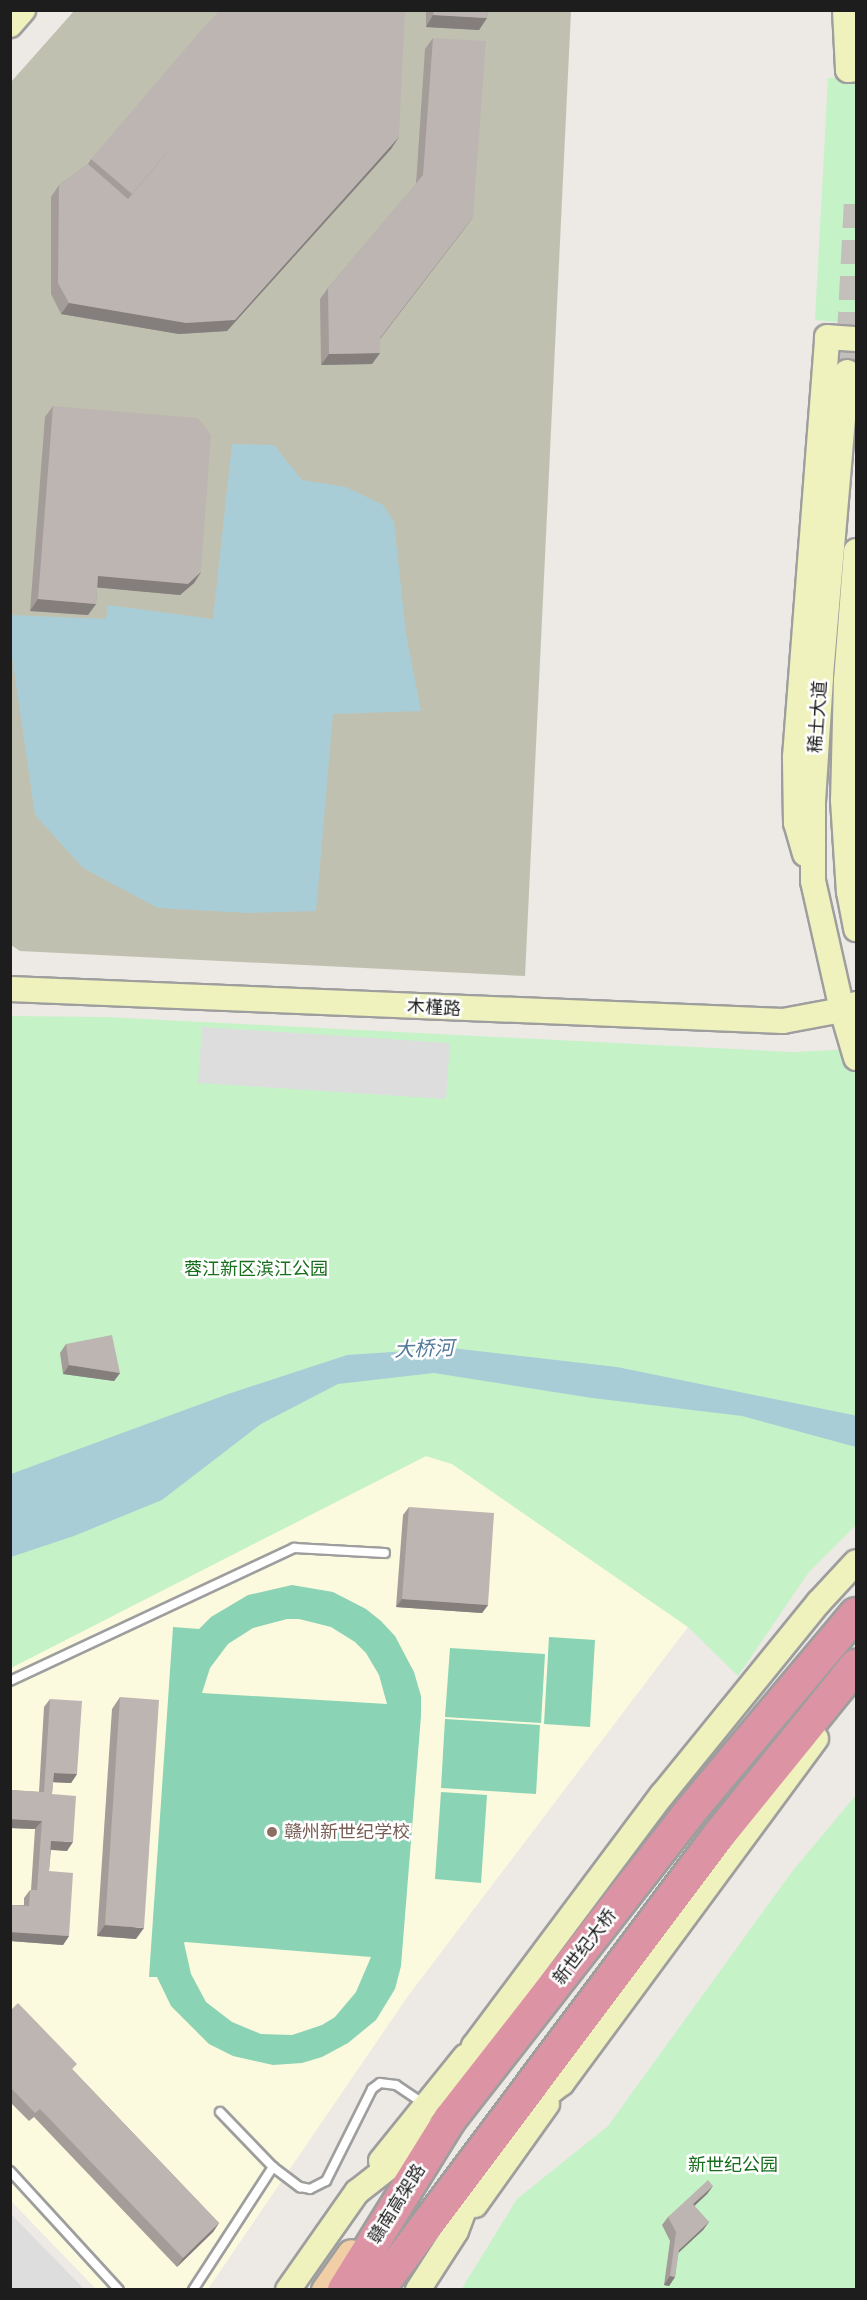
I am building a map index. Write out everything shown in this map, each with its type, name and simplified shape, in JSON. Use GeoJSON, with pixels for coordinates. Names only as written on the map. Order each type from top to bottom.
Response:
{"type":"FeatureCollection","features":[{"type":"Feature","properties":{"kind":"highway","name":"新世纪大桥"},"geometry":{"type":"LineString","coordinates":[[438,2112],[856,1614]]}},
{"type":"Feature","properties":{"kind":"highway"},"geometry":{"type":"LineString","coordinates":[[491,2138],[719,1835],[856,1666]]}},
{"type":"Feature","properties":{"kind":"highway","name":"赣南高架路"},"geometry":{"type":"LineString","coordinates":[[344,2289],[438,2112]]}},
{"type":"Feature","properties":{"kind":"highway","name":"赣南高架路"},"geometry":{"type":"LineString","coordinates":[[378,2289],[491,2138]]}},
{"type":"Feature","properties":{"kind":"main road","name":"新世纪大桥"},"geometry":{"type":"LineString","coordinates":[[325,2289],[438,2112]]}},
{"type":"Feature","properties":{"kind":"main road"},"geometry":{"type":"LineString","coordinates":[[397,2289],[491,2138]]}},
{"type":"Feature","properties":{"kind":"street"},"geometry":{"type":"LineString","coordinates":[[10,25],[23,10]]}},
{"type":"Feature","properties":{"kind":"street"},"geometry":{"type":"LineString","coordinates":[[845,10],[848,70],[856,69]]}},
{"type":"Feature","properties":{"kind":"street"},"geometry":{"type":"LineString","coordinates":[[813,881],[796,823],[795,758],[827,337],[856,339]]}},
{"type":"Feature","properties":{"kind":"street","name":"稀土大道"},"geometry":{"type":"LineString","coordinates":[[847,372],[819,712],[813,802],[813,881],[849,1007],[856,1058]]}},
{"type":"Feature","properties":{"kind":"street","name":"稀土大道"},"geometry":{"type":"LineString","coordinates":[[856,551],[846,680],[843,800],[849,892],[856,929]]}},
{"type":"Feature","properties":{"kind":"street"},"geometry":{"type":"LineString","coordinates":[[847,863],[856,832]]}},
{"type":"Feature","properties":{"kind":"street","name":"木槿路"},"geometry":{"type":"LineString","coordinates":[[10,989],[783,1020],[849,1007]]}},
{"type":"Feature","properties":{"kind":"street"},"geometry":{"type":"LineString","coordinates":[[288,2289],[357,2192],[438,2112],[474,2046],[662,1795],[819,1602],[856,1562]]}},
{"type":"Feature","properties":{"kind":"street"},"geometry":{"type":"LineString","coordinates":[[418,2289],[456,2231],[562,2083],[856,1684]]}},
{"type":"Feature","properties":{"kind":"street"},"geometry":{"type":"LineString","coordinates":[[456,2231],[491,2138],[562,2083]]}},
{"type":"Feature","properties":{"kind":"lane"},"geometry":{"type":"LineString","coordinates":[[10,1681],[294,1548],[385,1553]]}},
{"type":"Feature","properties":{"kind":"lane"},"geometry":{"type":"LineString","coordinates":[[220,2112],[273,2167],[300,2187],[310,2189],[327,2181],[372,2089],[380,2083],[396,2085],[438,2112]]}},
{"type":"Feature","properties":{"kind":"lane"},"geometry":{"type":"LineString","coordinates":[[192,2289],[273,2167]]}},
{"type":"Feature","properties":{"kind":"lane"},"geometry":{"type":"LineString","coordinates":[[10,2171],[119,2289]]}},
{"type":"Feature","properties":{"kind":"shaded area"},"geometry":{"type":"Polygon","coordinates":[[[74,11],[571,11],[525,976],[20,951],[11,945],[11,82],[74,11]]]}},
{"type":"Feature","properties":{"kind":"shaded area"},"geometry":{"type":"Polygon","coordinates":[[[202,1027],[450,1043],[446,1099],[198,1083],[202,1027]]]}},
{"type":"Feature","properties":{"kind":"shaded area","name":"赣州新世纪学校"},"geometry":{"type":"Polygon","coordinates":[[[426,1456],[452,1464],[688,1627],[408,1996],[208,2289],[96,2289],[11,2201],[10,1668],[426,1456]]]}},
{"type":"Feature","properties":{"kind":"shaded area"},"geometry":{"type":"Polygon","coordinates":[[[11,2214],[84,2289],[11,2289],[11,2214]]]}},
{"type":"Feature","properties":{"kind":"green space"},"geometry":{"type":"Polygon","coordinates":[[[856,76],[856,324],[815,320],[828,78],[856,76]]]}},
{"type":"Feature","properties":{"kind":"green space","name":"蓉江新区滨江公园"},"geometry":{"type":"Polygon","coordinates":[[[10,1016],[105,1017],[792,1052],[856,1049],[856,1525],[809,1572],[738,1676],[688,1627],[452,1464],[426,1456],[11,1668],[10,1016]]]}},
{"type":"Feature","properties":{"kind":"green space"},"geometry":{"type":"Polygon","coordinates":[[[292,1585],[333,1592],[366,1609],[395,1636],[414,1672],[421,1696],[401,1966],[395,1989],[376,2020],[348,2043],[322,2057],[302,2063],[273,2065],[233,2056],[209,2044],[171,2006],[157,1977],[149,1977],[173,1627],[199,1629],[211,1617],[248,1595],[292,1585]],[[287,1619],[253,1628],[228,1644],[210,1668],[202,1693],[387,1704],[379,1675],[366,1653],[355,1642],[331,1627],[299,1619],[287,1619]],[[185,1942],[191,1974],[206,2002],[232,2022],[261,2034],[292,2035],[322,2025],[335,2017],[356,1992],[371,1957],[185,1942]]]}},
{"type":"Feature","properties":{"kind":"green space"},"geometry":{"type":"Polygon","coordinates":[[[549,1637],[595,1640],[590,1727],[544,1724],[549,1637]]]}},
{"type":"Feature","properties":{"kind":"green space"},"geometry":{"type":"Polygon","coordinates":[[[450,1648],[545,1654],[541,1723],[445,1717],[450,1648]]]}},
{"type":"Feature","properties":{"kind":"green space"},"geometry":{"type":"Polygon","coordinates":[[[445,1719],[540,1725],[536,1794],[441,1788],[445,1719]]]}},
{"type":"Feature","properties":{"kind":"green space"},"geometry":{"type":"Polygon","coordinates":[[[441,1792],[487,1795],[481,1883],[435,1879],[441,1792]]]}},
{"type":"Feature","properties":{"kind":"green space","name":"新世纪公园"},"geometry":{"type":"Polygon","coordinates":[[[856,1795],[856,2289],[461,2290],[517,2199],[608,2126],[791,1873],[856,1795]]]}},
{"type":"Feature","properties":{"kind":"water"},"geometry":{"type":"Polygon","coordinates":[[[232,444],[274,445],[302,480],[346,487],[383,505],[394,522],[406,634],[421,711],[333,714],[316,911],[248,913],[158,908],[83,868],[35,815],[11,650],[11,615],[106,619],[108,605],[213,619],[232,444]]]}},
{"type":"Feature","properties":{"kind":"water"},"geometry":{"type":"Polygon","coordinates":[[[452,1348],[617,1367],[853,1415],[856,1416],[856,1447],[742,1416],[592,1398],[434,1373],[338,1384],[261,1424],[162,1500],[74,1536],[11,1557],[11,1474],[228,1394],[347,1355],[452,1348]]]}},
{"type":"Feature","properties":{"kind":"building"},"geometry":{"type":"Polygon","coordinates":[[[220,10],[405,10],[399,137],[235,320],[186,323],[69,303],[58,283],[59,185],[88,164],[128,199],[243,62],[203,28],[220,10]]]}},
{"type":"Feature","properties":{"kind":"building"},"geometry":{"type":"Polygon","coordinates":[[[434,10],[488,10],[487,18],[433,15],[434,10]]]}},
{"type":"Feature","properties":{"kind":"building"},"geometry":{"type":"Polygon","coordinates":[[[203,28],[243,62],[132,194],[91,159],[203,28]]]}},
{"type":"Feature","properties":{"kind":"building"},"geometry":{"type":"Polygon","coordinates":[[[433,38],[486,41],[473,217],[380,338],[380,353],[329,354],[328,288],[423,175],[433,38]]]}},
{"type":"Feature","properties":{"kind":"building"},"geometry":{"type":"Polygon","coordinates":[[[53,406],[198,418],[211,435],[201,572],[188,584],[98,576],[96,604],[38,599],[53,406]]]}},
{"type":"Feature","properties":{"kind":"building"},"geometry":{"type":"Polygon","coordinates":[[[112,1335],[120,1373],[69,1365],[66,1344],[112,1335]]]}},
{"type":"Feature","properties":{"kind":"building"},"geometry":{"type":"Polygon","coordinates":[[[409,1507],[494,1513],[488,1605],[402,1599],[409,1507]]]}},
{"type":"Feature","properties":{"kind":"building"},"geometry":{"type":"Polygon","coordinates":[[[120,1697],[159,1700],[144,1928],[105,1925],[120,1697]]]}},
{"type":"Feature","properties":{"kind":"building"},"geometry":{"type":"Polygon","coordinates":[[[50,1699],[82,1701],[77,1774],[54,1773],[52,1794],[76,1796],[73,1842],[51,1841],[49,1871],[73,1873],[69,1936],[10,1932],[10,1905],[29,1906],[30,1890],[37,1890],[42,1821],[10,1819],[10,1790],[44,1792],[50,1699]]]}},
{"type":"Feature","properties":{"kind":"building"},"geometry":{"type":"Polygon","coordinates":[[[18,2003],[77,2064],[72,2069],[219,2223],[183,2258],[40,2109],[35,2113],[10,2087],[10,2011],[18,2003]]]}},
{"type":"Feature","properties":{"kind":"building"},"geometry":{"type":"Polygon","coordinates":[[[708,2180],[713,2186],[693,2204],[709,2222],[679,2250],[675,2277],[670,2276],[676,2232],[668,2217],[708,2180]]]}},
{"type":"Feature","properties":{"kind":"tunnel"},"geometry":{"type":"LineString","coordinates":[[847,372],[856,200]]}},
{"type":"Feature","properties":{"kind":"place","name":"赣州新世纪学校"},"geometry":{"type":"Point","coordinates":[272,1832]}},
{"type":"Feature","properties":{"kind":"water label","name":"大桥河"},"geometry":{"type":"Point","coordinates":[424,1348]}}]}
